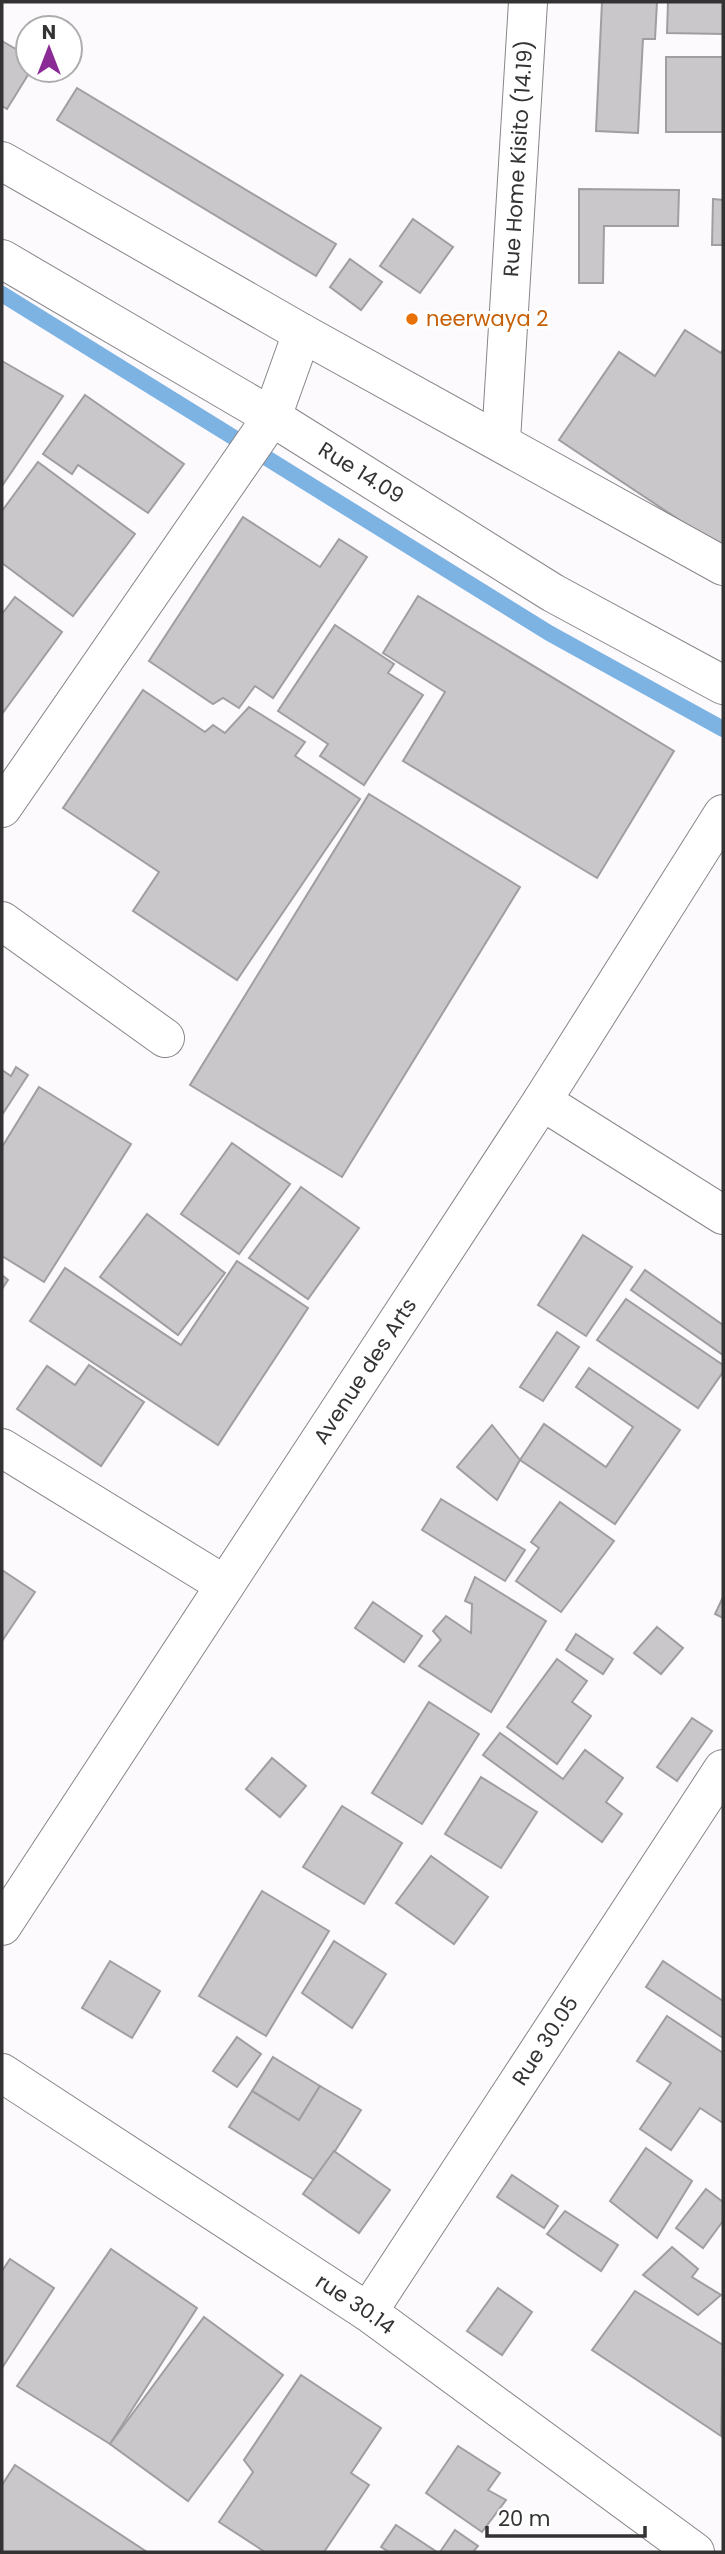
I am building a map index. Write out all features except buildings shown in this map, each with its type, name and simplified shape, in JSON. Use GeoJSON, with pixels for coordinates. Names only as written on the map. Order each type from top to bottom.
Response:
{"type":"FeatureCollection","features":[{"type":"Feature","properties":{"kind":"street","name":"Rue Home Kisito (14.19)"},"geometry":{"type":"LineString","coordinates":[[501,440],[528,2]]}},
{"type":"Feature","properties":{"kind":"street"},"geometry":{"type":"LineString","coordinates":[[2,161],[302,333],[501,440],[723,566]]}},
{"type":"Feature","properties":{"kind":"street","name":"Rue 14.09"},"geometry":{"type":"LineString","coordinates":[[2,259],[272,417],[553,593],[723,685]]}},
{"type":"Feature","properties":{"kind":"street"},"geometry":{"type":"LineString","coordinates":[[2,808],[272,417],[302,333]]}},
{"type":"Feature","properties":{"kind":"street","name":"Avenue des Arts"},"geometry":{"type":"LineString","coordinates":[[2,1926],[542,1101],[723,814]]}},
{"type":"Feature","properties":{"kind":"street"},"geometry":{"type":"LineString","coordinates":[[678,887],[723,864]]}},
{"type":"Feature","properties":{"kind":"street"},"geometry":{"type":"LineString","coordinates":[[2,921],[165,1038]]}},
{"type":"Feature","properties":{"kind":"street"},"geometry":{"type":"LineString","coordinates":[[542,1101],[723,1215]]}},
{"type":"Feature","properties":{"kind":"street"},"geometry":{"type":"LineString","coordinates":[[2,1448],[225,1585]]}},
{"type":"Feature","properties":{"kind":"street","name":"Rue 30.05"},"geometry":{"type":"LineString","coordinates":[[368,2312],[723,1769]]}},
{"type":"Feature","properties":{"kind":"street","name":"rue 30.14"},"geometry":{"type":"LineString","coordinates":[[2,2073],[368,2312],[695,2552]]}},
{"type":"Feature","properties":{"kind":"waterway"},"geometry":{"type":"LineString","coordinates":[[2,294],[549,633],[723,729]]}},
{"type":"Feature","properties":{"kind":"place","name":"neerwaya 2"},"geometry":{"type":"Point","coordinates":[412,319]}}]}
